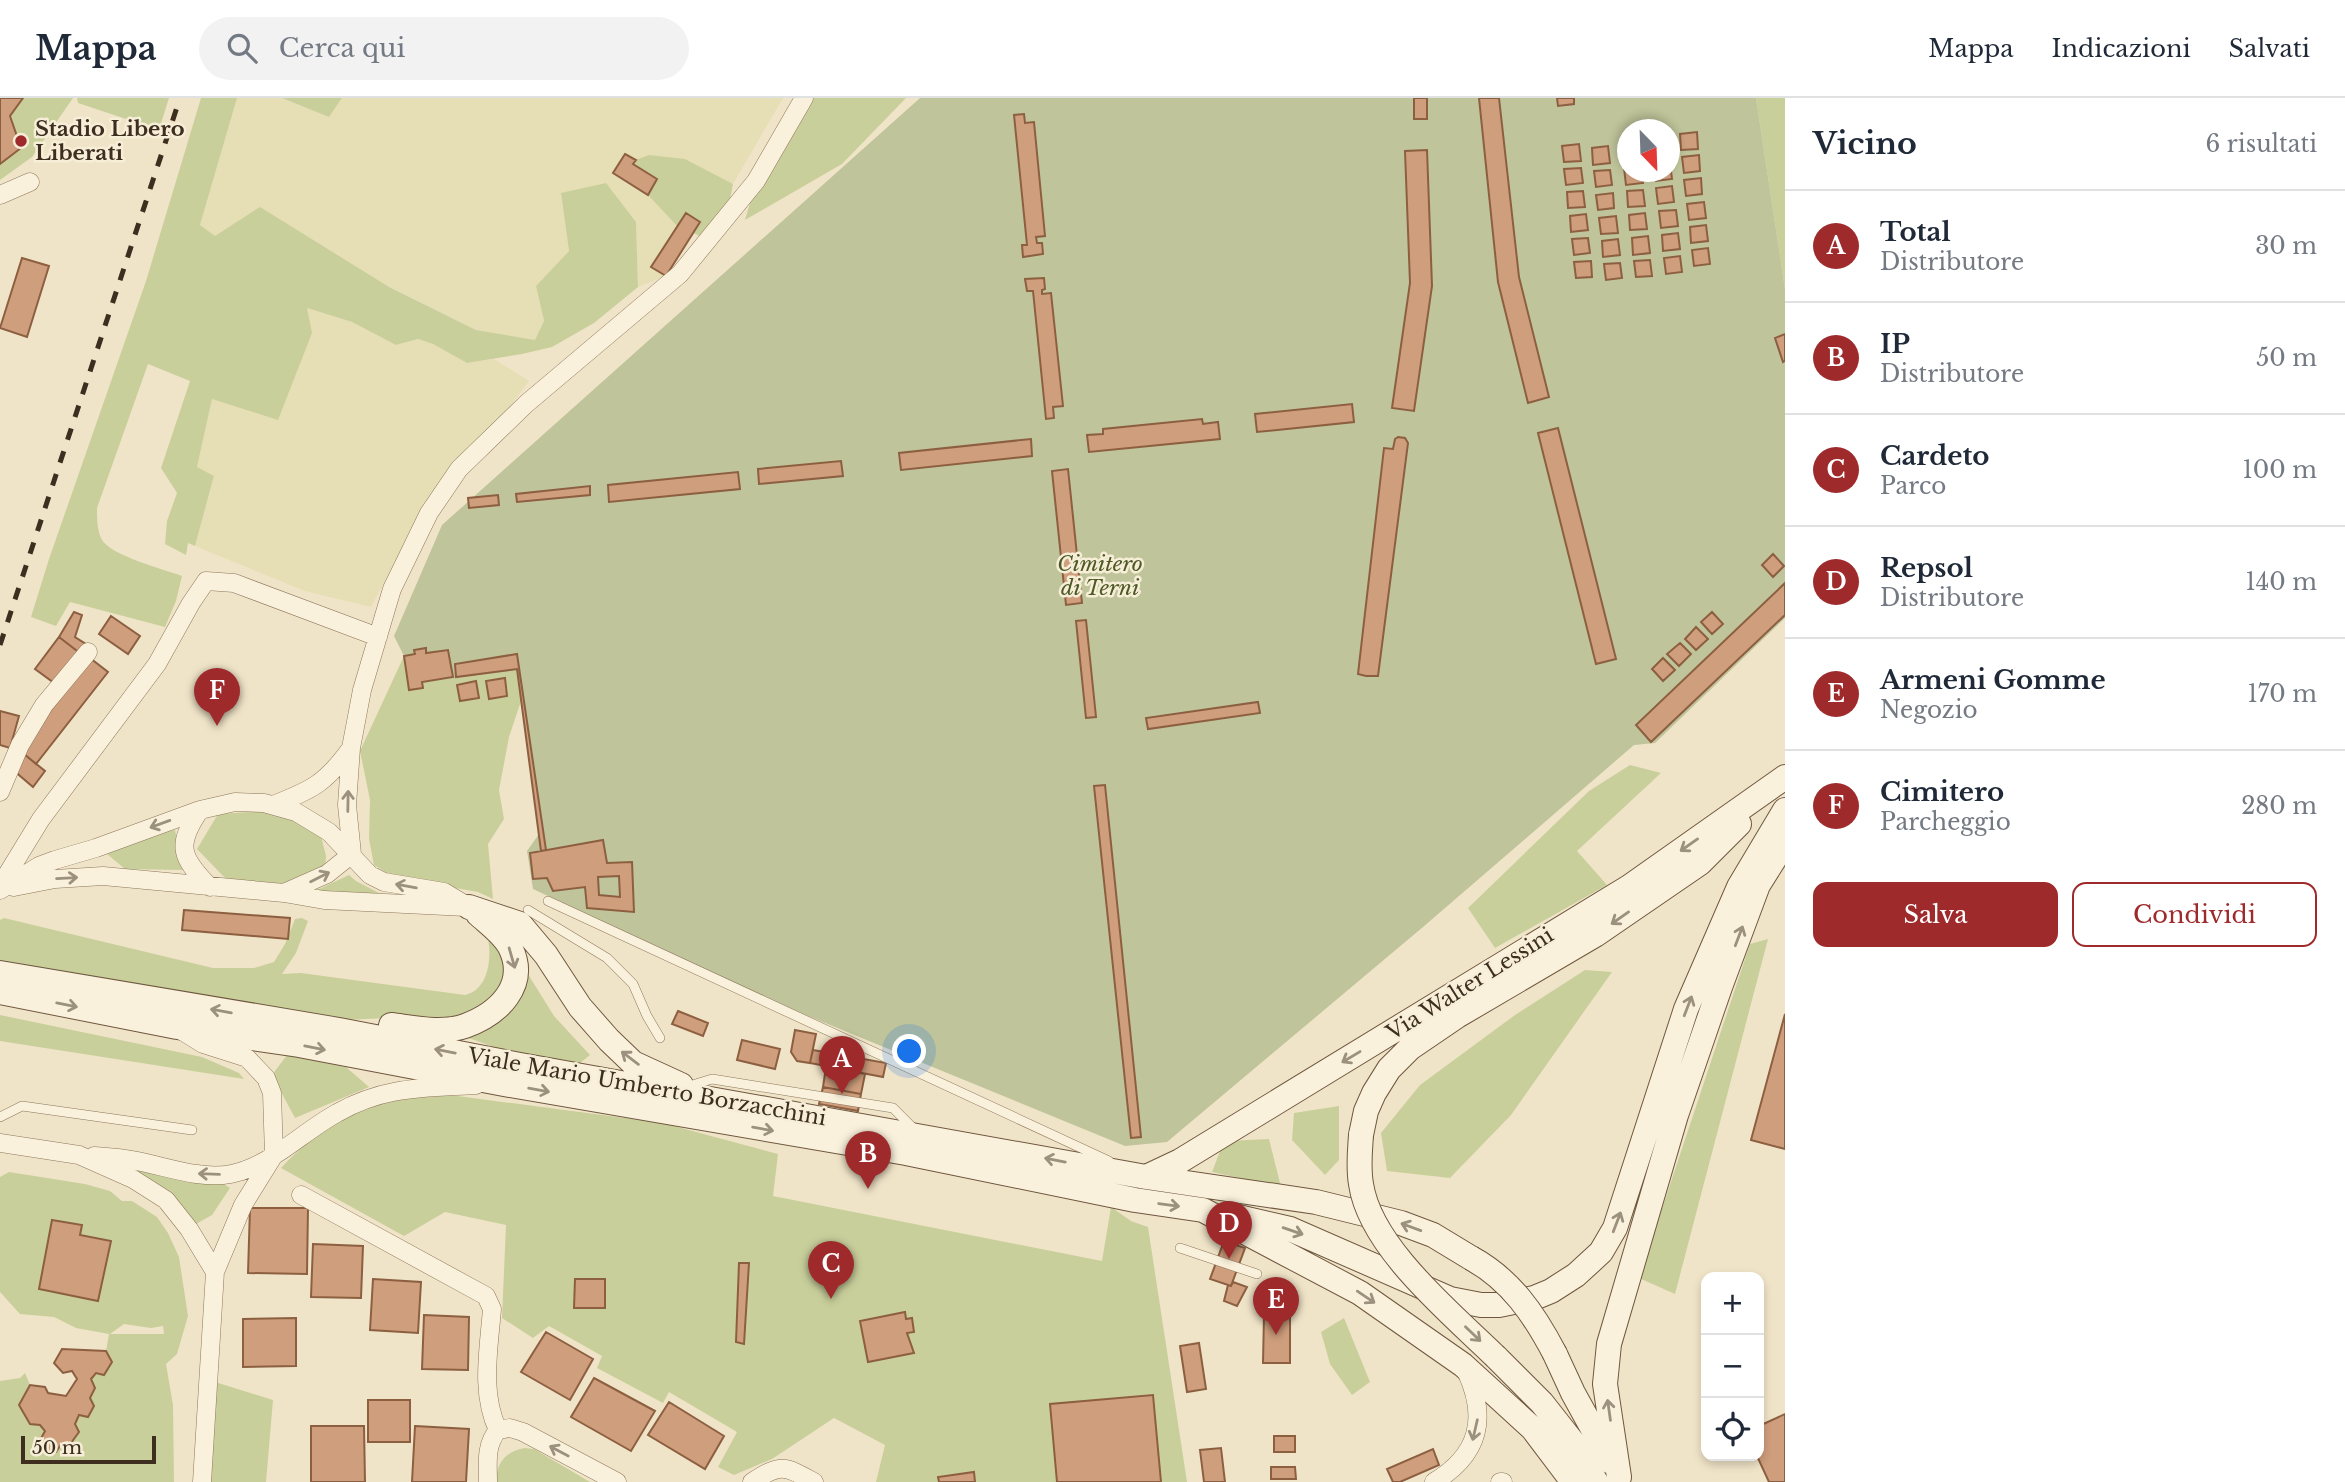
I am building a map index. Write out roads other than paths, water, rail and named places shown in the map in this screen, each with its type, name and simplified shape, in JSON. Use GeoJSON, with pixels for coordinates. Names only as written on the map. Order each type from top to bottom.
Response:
{"type":"FeatureCollection","features":[{"type":"Feature","properties":{"kind":"main road","name":"Via Walter Lessini"},"geometry":{"type":"LineString","coordinates":[[1612,1480],[1574,1446],[1542,1403],[1419,1282],[1377,1228],[1361,1185],[1359,1167],[1366,1111],[1389,1069],[1410,1048],[1457,1016],[1595,935],[1700,863],[1785,779]]}},
{"type":"Feature","properties":{"kind":"main road","name":"Via Walter Lessini"},"geometry":{"type":"LineString","coordinates":[[1146,1177],[1180,1161],[1629,887],[1785,779]]}},
{"type":"Feature","properties":{"kind":"main road"},"geometry":{"type":"LineString","coordinates":[[1203,1210],[1290,1229],[1450,1299],[1481,1305],[1499,1305],[1534,1298],[1551,1292],[1576,1275],[1601,1252],[1615,1228],[1686,1009],[1739,887],[1785,810]]}},
{"type":"Feature","properties":{"kind":"main road"},"geometry":{"type":"LineString","coordinates":[[1612,1480],[1605,1384],[1609,1344],[1676,1115],[1716,1000],[1758,885],[1785,842]]}},
{"type":"Feature","properties":{"kind":"main road"},"geometry":{"type":"LineString","coordinates":[[339,1030],[370,1022],[432,1030],[464,1026],[500,1007],[517,974],[511,948],[495,928],[469,907]]}},
{"type":"Feature","properties":{"kind":"main road"},"geometry":{"type":"LineString","coordinates":[[469,907],[520,924],[546,955],[580,1007],[634,1063],[713,1100]]}},
{"type":"Feature","properties":{"kind":"main road","name":"Viale Mario Umberto Borzacchini"},"geometry":{"type":"LineString","coordinates":[[0,973],[339,1030],[713,1100],[773,1099],[920,1136],[1146,1177],[1328,1205],[1401,1223],[1433,1235],[1491,1269],[1516,1293],[1542,1329],[1555,1354],[1612,1480]]}},
{"type":"Feature","properties":{"kind":"main road","name":"Viale Mario Umberto Borzacchini"},"geometry":{"type":"LineString","coordinates":[[0,992],[177,1027],[299,1045],[504,1084],[906,1153],[1135,1200],[1203,1210],[1360,1293],[1463,1365],[1533,1429],[1573,1482]]}},
{"type":"Feature","properties":{"kind":"street"},"geometry":{"type":"LineString","coordinates":[[352,853],[347,806],[351,748],[362,690],[392,589],[429,513],[459,469],[526,404],[680,274],[756,181],[804,98]]}},
{"type":"Feature","properties":{"kind":"street"},"geometry":{"type":"LineString","coordinates":[[0,195],[30,182]]}},
{"type":"Feature","properties":{"kind":"street"},"geometry":{"type":"LineString","coordinates":[[0,889],[41,818],[157,664],[206,581],[234,583],[378,637]]}},
{"type":"Feature","properties":{"kind":"street"},"geometry":{"type":"LineString","coordinates":[[0,792],[20,745],[44,705],[88,652]]}},
{"type":"Feature","properties":{"kind":"street"},"geometry":{"type":"LineString","coordinates":[[273,805],[318,786],[336,769],[351,748]]}},
{"type":"Feature","properties":{"kind":"street"},"geometry":{"type":"LineString","coordinates":[[0,889],[39,866],[200,810],[235,802],[273,805],[296,812],[329,832],[370,874],[384,882],[444,892],[469,907]]}},
{"type":"Feature","properties":{"kind":"street"},"geometry":{"type":"LineString","coordinates":[[200,810],[188,827],[184,839],[185,853],[194,870],[210,887]]}},
{"type":"Feature","properties":{"kind":"street"},"geometry":{"type":"LineString","coordinates":[[284,893],[327,874],[352,853]]}},
{"type":"Feature","properties":{"kind":"street"},"geometry":{"type":"LineString","coordinates":[[0,889],[55,879],[103,876],[284,893],[324,900],[469,907]]}},
{"type":"Feature","properties":{"kind":"street"},"geometry":{"type":"LineString","coordinates":[[177,1027],[203,1044],[247,1058],[266,1078],[272,1093],[274,1155],[243,1205],[215,1272],[202,1482]]}},
{"type":"Feature","properties":{"kind":"street"},"geometry":{"type":"LineString","coordinates":[[0,1143],[79,1155],[128,1159],[206,1175],[231,1174],[257,1165],[335,1113],[360,1101],[395,1090],[504,1084]]}},
{"type":"Feature","properties":{"kind":"street"},"geometry":{"type":"LineString","coordinates":[[79,1155],[133,1179],[166,1200],[189,1229],[215,1272]]}},
{"type":"Feature","properties":{"kind":"street"},"geometry":{"type":"LineString","coordinates":[[301,1195],[486,1296],[492,1308],[487,1395],[491,1417],[498,1430]]}},
{"type":"Feature","properties":{"kind":"street"},"geometry":{"type":"LineString","coordinates":[[1434,1482],[1464,1457],[1474,1439],[1478,1400],[1463,1365]]}},
{"type":"Feature","properties":{"kind":"street"},"geometry":{"type":"LineString","coordinates":[[488,1482],[491,1438],[498,1430],[510,1428],[523,1432],[617,1482]]}},
{"type":"Feature","properties":{"kind":"street"},"geometry":{"type":"LineString","coordinates":[[752,1482],[780,1466],[814,1482]]}},
{"type":"Feature","properties":{"kind":"lane"},"geometry":{"type":"LineString","coordinates":[[548,901],[1006,1115],[1146,1177]]}},
{"type":"Feature","properties":{"kind":"lane"},"geometry":{"type":"LineString","coordinates":[[528,910],[607,958],[633,984],[660,1038]]}},
{"type":"Feature","properties":{"kind":"lane"},"geometry":{"type":"LineString","coordinates":[[685,1087],[712,1079],[773,1099]]}},
{"type":"Feature","properties":{"kind":"lane"},"geometry":{"type":"LineString","coordinates":[[0,1117],[22,1106],[192,1130]]}},
{"type":"Feature","properties":{"kind":"lane"},"geometry":{"type":"LineString","coordinates":[[1180,1248],[1257,1275]]}},
{"type":"Feature","properties":{"kind":"railway"},"geometry":{"type":"LineString","coordinates":[[0,645],[180,98]]}},
{"type":"Feature","properties":{"kind":"place","name":"Stadio Libero Liberati"},"geometry":{"type":"Point","coordinates":[21,141]}},
{"type":"Feature","properties":{"kind":"place","name":"Cimitero"},"geometry":{"type":"Point","coordinates":[217,726]}},
{"type":"Feature","properties":{"kind":"place","name":"Total"},"geometry":{"type":"Point","coordinates":[842,1094]}},
{"type":"Feature","properties":{"kind":"place","name":"IP"},"geometry":{"type":"Point","coordinates":[868,1189]}},
{"type":"Feature","properties":{"kind":"place","name":"Repsol"},"geometry":{"type":"Point","coordinates":[1229,1259]}},
{"type":"Feature","properties":{"kind":"place","name":"Cardeto"},"geometry":{"type":"Point","coordinates":[831,1299]}},
{"type":"Feature","properties":{"kind":"place","name":"Armeni Gomme"},"geometry":{"type":"Point","coordinates":[1276,1335]}},
{"type":"Feature","properties":{"kind":"park label","name":"Cimitero di Terni"},"geometry":{"type":"Point","coordinates":[1100,576]}}]}
